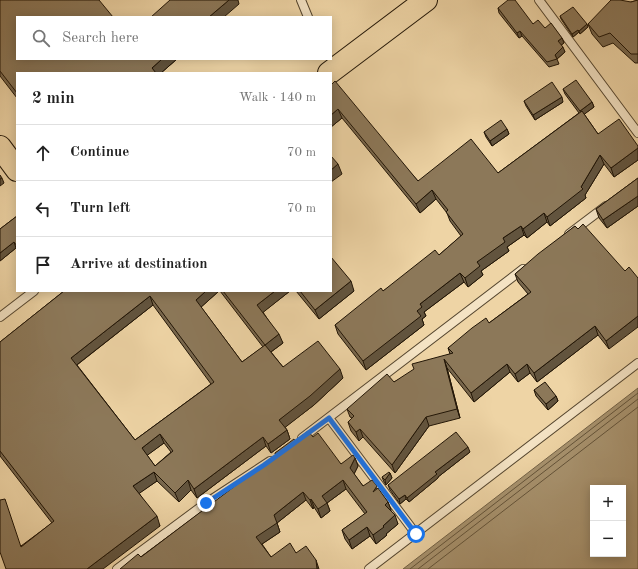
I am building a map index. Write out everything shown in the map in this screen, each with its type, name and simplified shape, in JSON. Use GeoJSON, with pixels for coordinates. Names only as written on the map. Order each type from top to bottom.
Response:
{"type":"FeatureCollection","features":[{"type":"Feature","properties":{"kind":"main road"},"geometry":{"type":"LineString","coordinates":[[331,67],[420,2]]}},
{"type":"Feature","properties":{"kind":"main road"},"geometry":{"type":"LineString","coordinates":[[0,147],[16,169]]}},
{"type":"Feature","properties":{"kind":"lane"},"geometry":{"type":"LineString","coordinates":[[301,0],[308,16]]}},
{"type":"Feature","properties":{"kind":"lane"},"geometry":{"type":"LineString","coordinates":[[538,0],[638,133]]}},
{"type":"Feature","properties":{"kind":"lane"},"geometry":{"type":"LineString","coordinates":[[562,239],[613,200]]}},
{"type":"Feature","properties":{"kind":"lane"},"geometry":{"type":"LineString","coordinates":[[296,441],[329,418],[531,263]]}},
{"type":"Feature","properties":{"kind":"lane"},"geometry":{"type":"LineString","coordinates":[[0,317],[33,292]]}},
{"type":"Feature","properties":{"kind":"lane"},"geometry":{"type":"LineString","coordinates":[[369,569],[638,363]]}},
{"type":"Feature","properties":{"kind":"lane"},"geometry":{"type":"LineString","coordinates":[[329,418],[416,534]]}},
{"type":"Feature","properties":{"kind":"lane"},"geometry":{"type":"LineString","coordinates":[[117,569],[206,503],[277,455]]}},
{"type":"Feature","properties":{"kind":"water"},"geometry":{"type":"Polygon","coordinates":[[[638,388],[638,569],[403,569],[638,388]]]}},
{"type":"Feature","properties":{"kind":"building"},"geometry":{"type":"Polygon","coordinates":[[[0,0],[99,0],[112,16],[16,16],[16,60],[161,60],[152,68],[155,72],[16,72],[16,92],[0,71],[0,0]]]}},
{"type":"Feature","properties":{"kind":"building"},"geometry":{"type":"Polygon","coordinates":[[[170,0],[229,0],[210,16],[152,16],[170,0]]]}},
{"type":"Feature","properties":{"kind":"building"},"geometry":{"type":"Polygon","coordinates":[[[508,0],[515,0],[533,24],[538,20],[545,28],[551,23],[562,38],[558,41],[563,47],[555,55],[557,59],[547,62],[520,31],[517,33],[498,8],[508,0]]]}},
{"type":"Feature","properties":{"kind":"building"},"geometry":{"type":"Polygon","coordinates":[[[611,0],[631,2],[638,0],[638,54],[631,54],[610,33],[599,37],[588,24],[611,0]]]}},
{"type":"Feature","properties":{"kind":"building"},"geometry":{"type":"Polygon","coordinates":[[[573,7],[587,24],[579,31],[578,30],[572,34],[560,16],[573,7]]]}},
{"type":"Feature","properties":{"kind":"building"},"geometry":{"type":"Polygon","coordinates":[[[576,80],[592,102],[580,111],[563,89],[576,80]]]}},
{"type":"Feature","properties":{"kind":"building"},"geometry":{"type":"Polygon","coordinates":[[[335,81],[418,181],[471,139],[498,173],[582,111],[598,134],[619,119],[638,148],[611,168],[600,155],[581,187],[583,189],[547,217],[544,213],[523,229],[521,226],[503,238],[505,242],[477,262],[480,266],[465,278],[460,273],[420,304],[422,307],[417,311],[421,316],[363,361],[335,325],[381,288],[383,291],[435,250],[439,255],[463,234],[446,212],[448,210],[432,190],[416,204],[338,109],[332,114],[332,84],[335,81]]]}},
{"type":"Feature","properties":{"kind":"building"},"geometry":{"type":"Polygon","coordinates":[[[552,82],[562,97],[533,115],[524,101],[552,82]]]}},
{"type":"Feature","properties":{"kind":"building"},"geometry":{"type":"Polygon","coordinates":[[[501,120],[507,129],[490,141],[484,132],[501,120]]]}},
{"type":"Feature","properties":{"kind":"building"},"geometry":{"type":"Polygon","coordinates":[[[332,157],[338,164],[332,169],[332,157]]]}},
{"type":"Feature","properties":{"kind":"building"},"geometry":{"type":"Polygon","coordinates":[[[638,178],[638,196],[603,220],[596,209],[638,178]]]}},
{"type":"Feature","properties":{"kind":"building"},"geometry":{"type":"Polygon","coordinates":[[[16,217],[16,245],[14,242],[0,253],[0,229],[16,217]]]}},
{"type":"Feature","properties":{"kind":"building"},"geometry":{"type":"Polygon","coordinates":[[[583,224],[625,271],[629,267],[638,278],[638,316],[606,341],[595,326],[534,373],[527,364],[515,374],[507,364],[471,393],[444,359],[457,409],[426,417],[392,465],[360,429],[356,432],[348,422],[354,416],[347,409],[387,374],[394,382],[414,369],[412,364],[453,353],[448,348],[472,328],[486,318],[489,323],[531,292],[515,274],[538,254],[575,226],[578,229],[583,224]]]}},
{"type":"Feature","properties":{"kind":"building"},"geometry":{"type":"Polygon","coordinates":[[[332,258],[351,281],[315,310],[301,292],[332,292],[332,258]]]}},
{"type":"Feature","properties":{"kind":"building"},"geometry":{"type":"Polygon","coordinates":[[[63,292],[205,292],[196,300],[242,362],[265,345],[283,367],[318,341],[340,369],[310,396],[279,420],[287,430],[268,444],[263,437],[194,489],[188,480],[175,493],[154,472],[133,486],[157,516],[87,569],[6,569],[0,552],[0,500],[5,499],[21,547],[54,521],[0,451],[0,342],[63,292]],[[150,296],[71,358],[135,440],[214,382],[150,296]],[[160,434],[142,448],[155,466],[173,451],[160,434]]]}},
{"type":"Feature","properties":{"kind":"building"},"geometry":{"type":"Polygon","coordinates":[[[224,292],[274,292],[257,305],[279,334],[265,345],[224,292]]]}},
{"type":"Feature","properties":{"kind":"building"},"geometry":{"type":"Polygon","coordinates":[[[545,382],[556,396],[546,404],[534,390],[545,382]]]}},
{"type":"Feature","properties":{"kind":"building"},"geometry":{"type":"Polygon","coordinates":[[[308,431],[313,437],[318,433],[341,464],[353,455],[355,458],[350,468],[363,486],[372,480],[377,486],[373,492],[378,488],[388,502],[385,505],[395,515],[383,526],[384,527],[373,535],[367,527],[349,540],[342,530],[367,512],[343,480],[322,496],[327,503],[318,509],[311,499],[310,500],[303,492],[274,515],[277,523],[256,537],[271,557],[290,543],[296,553],[306,546],[316,560],[317,569],[120,569],[138,554],[141,557],[276,455],[275,453],[308,431]]]}},
{"type":"Feature","properties":{"kind":"building"},"geometry":{"type":"Polygon","coordinates":[[[456,432],[468,447],[435,472],[437,474],[407,498],[405,495],[399,499],[388,485],[456,432]]]}},
{"type":"Feature","properties":{"kind":"building"},"geometry":{"type":"Polygon","coordinates":[[[389,472],[390,473],[385,480],[382,477],[389,472]]]}},
{"type":"Feature","properties":{"kind":"route"},"geometry":{"type":"LineString","coordinates":[[206,503],[264,465],[329,418],[416,534]]}}]}
